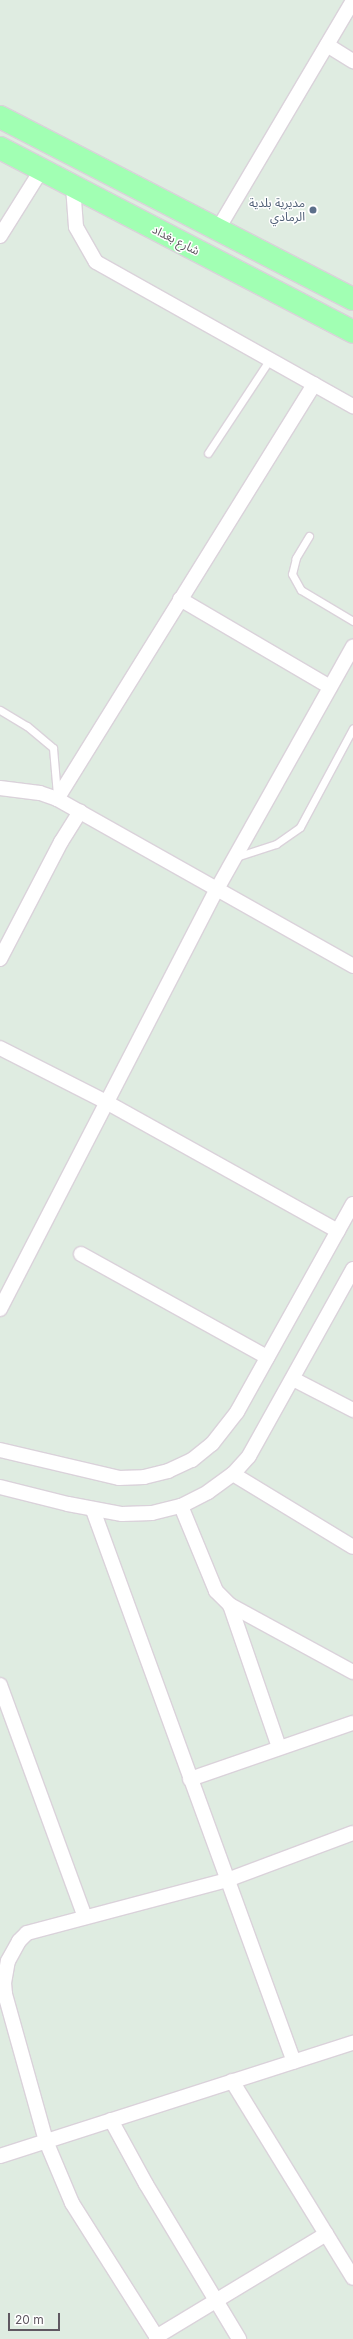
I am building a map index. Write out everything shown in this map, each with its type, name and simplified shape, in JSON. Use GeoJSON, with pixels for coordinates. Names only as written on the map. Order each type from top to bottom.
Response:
{"type":"FeatureCollection","features":[{"type":"Feature","properties":{"kind":"main road"},"geometry":{"type":"LineString","coordinates":[[0,117],[353,299]]}},
{"type":"Feature","properties":{"kind":"main road","name":"شارع بغداد"},"geometry":{"type":"LineString","coordinates":[[0,148],[353,332]]}},
{"type":"Feature","properties":{"kind":"street"},"geometry":{"type":"LineString","coordinates":[[218,229],[353,1]]}},
{"type":"Feature","properties":{"kind":"street"},"geometry":{"type":"LineString","coordinates":[[327,45],[353,60]]}},
{"type":"Feature","properties":{"kind":"street"},"geometry":{"type":"LineString","coordinates":[[0,236],[42,170]]}},
{"type":"Feature","properties":{"kind":"street"},"geometry":{"type":"LineString","coordinates":[[73,186],[76,227],[96,262],[353,406]]}},
{"type":"Feature","properties":{"kind":"street"},"geometry":{"type":"LineString","coordinates":[[57,799],[314,384]]}},
{"type":"Feature","properties":{"kind":"street"},"geometry":{"type":"LineString","coordinates":[[180,599],[330,688]]}},
{"type":"Feature","properties":{"kind":"street"},"geometry":{"type":"LineString","coordinates":[[0,1309],[108,1103],[217,889],[353,647]]}},
{"type":"Feature","properties":{"kind":"street"},"geometry":{"type":"LineString","coordinates":[[0,788],[40,793],[57,799],[353,966]]}},
{"type":"Feature","properties":{"kind":"street"},"geometry":{"type":"LineString","coordinates":[[0,959],[61,842],[80,812]]}},
{"type":"Feature","properties":{"kind":"street"},"geometry":{"type":"LineString","coordinates":[[0,1048],[108,1103],[338,1231]]}},
{"type":"Feature","properties":{"kind":"street"},"geometry":{"type":"LineString","coordinates":[[0,1450],[119,1478],[144,1477],[168,1471],[192,1460],[212,1444],[226,1429],[353,1204]]}},
{"type":"Feature","properties":{"kind":"street"},"geometry":{"type":"LineString","coordinates":[[81,1254],[268,1357]]}},
{"type":"Feature","properties":{"kind":"street"},"geometry":{"type":"LineString","coordinates":[[0,1487],[93,1510],[137,1514],[181,1506],[208,1492],[232,1474],[259,1440],[353,1269]]}},
{"type":"Feature","properties":{"kind":"street"},"geometry":{"type":"LineString","coordinates":[[293,1379],[353,1410]]}},
{"type":"Feature","properties":{"kind":"street"},"geometry":{"type":"LineString","coordinates":[[232,1474],[353,1547]]}},
{"type":"Feature","properties":{"kind":"street"},"geometry":{"type":"LineString","coordinates":[[181,1506],[216,1591],[230,1605],[353,1672]]}},
{"type":"Feature","properties":{"kind":"street"},"geometry":{"type":"LineString","coordinates":[[93,1510],[294,2062]]}},
{"type":"Feature","properties":{"kind":"street"},"geometry":{"type":"LineString","coordinates":[[230,1605],[279,1747]]}},
{"type":"Feature","properties":{"kind":"street"},"geometry":{"type":"LineString","coordinates":[[0,1685],[85,1917]]}},
{"type":"Feature","properties":{"kind":"street"},"geometry":{"type":"LineString","coordinates":[[190,1779],[279,1747],[353,1723]]}},
{"type":"Feature","properties":{"kind":"street"},"geometry":{"type":"LineString","coordinates":[[326,2234],[157,2338],[72,2203],[46,2141],[5,1994],[5,1971],[12,1950],[27,1933],[227,1880],[353,1833]]}},
{"type":"Feature","properties":{"kind":"street"},"geometry":{"type":"LineString","coordinates":[[0,2156],[353,2042]]}},
{"type":"Feature","properties":{"kind":"street"},"geometry":{"type":"LineString","coordinates":[[232,2081],[353,2278]]}},
{"type":"Feature","properties":{"kind":"street"},"geometry":{"type":"LineString","coordinates":[[111,2120],[239,2339]]}},
{"type":"Feature","properties":{"kind":"lane"},"geometry":{"type":"LineString","coordinates":[[208,453],[270,359]]}},
{"type":"Feature","properties":{"kind":"lane"},"geometry":{"type":"LineString","coordinates":[[310,536],[296,558],[292,574],[301,590],[353,621]]}},
{"type":"Feature","properties":{"kind":"lane"},"geometry":{"type":"LineString","coordinates":[[0,710],[27,726],[53,748],[57,799]]}},
{"type":"Feature","properties":{"kind":"lane"},"geometry":{"type":"LineString","coordinates":[[234,858],[276,844],[300,827],[353,728]]}},
{"type":"Feature","properties":{"kind":"place","name":"مديرية بلدية الرمادي"},"geometry":{"type":"Point","coordinates":[313,210]}}]}
